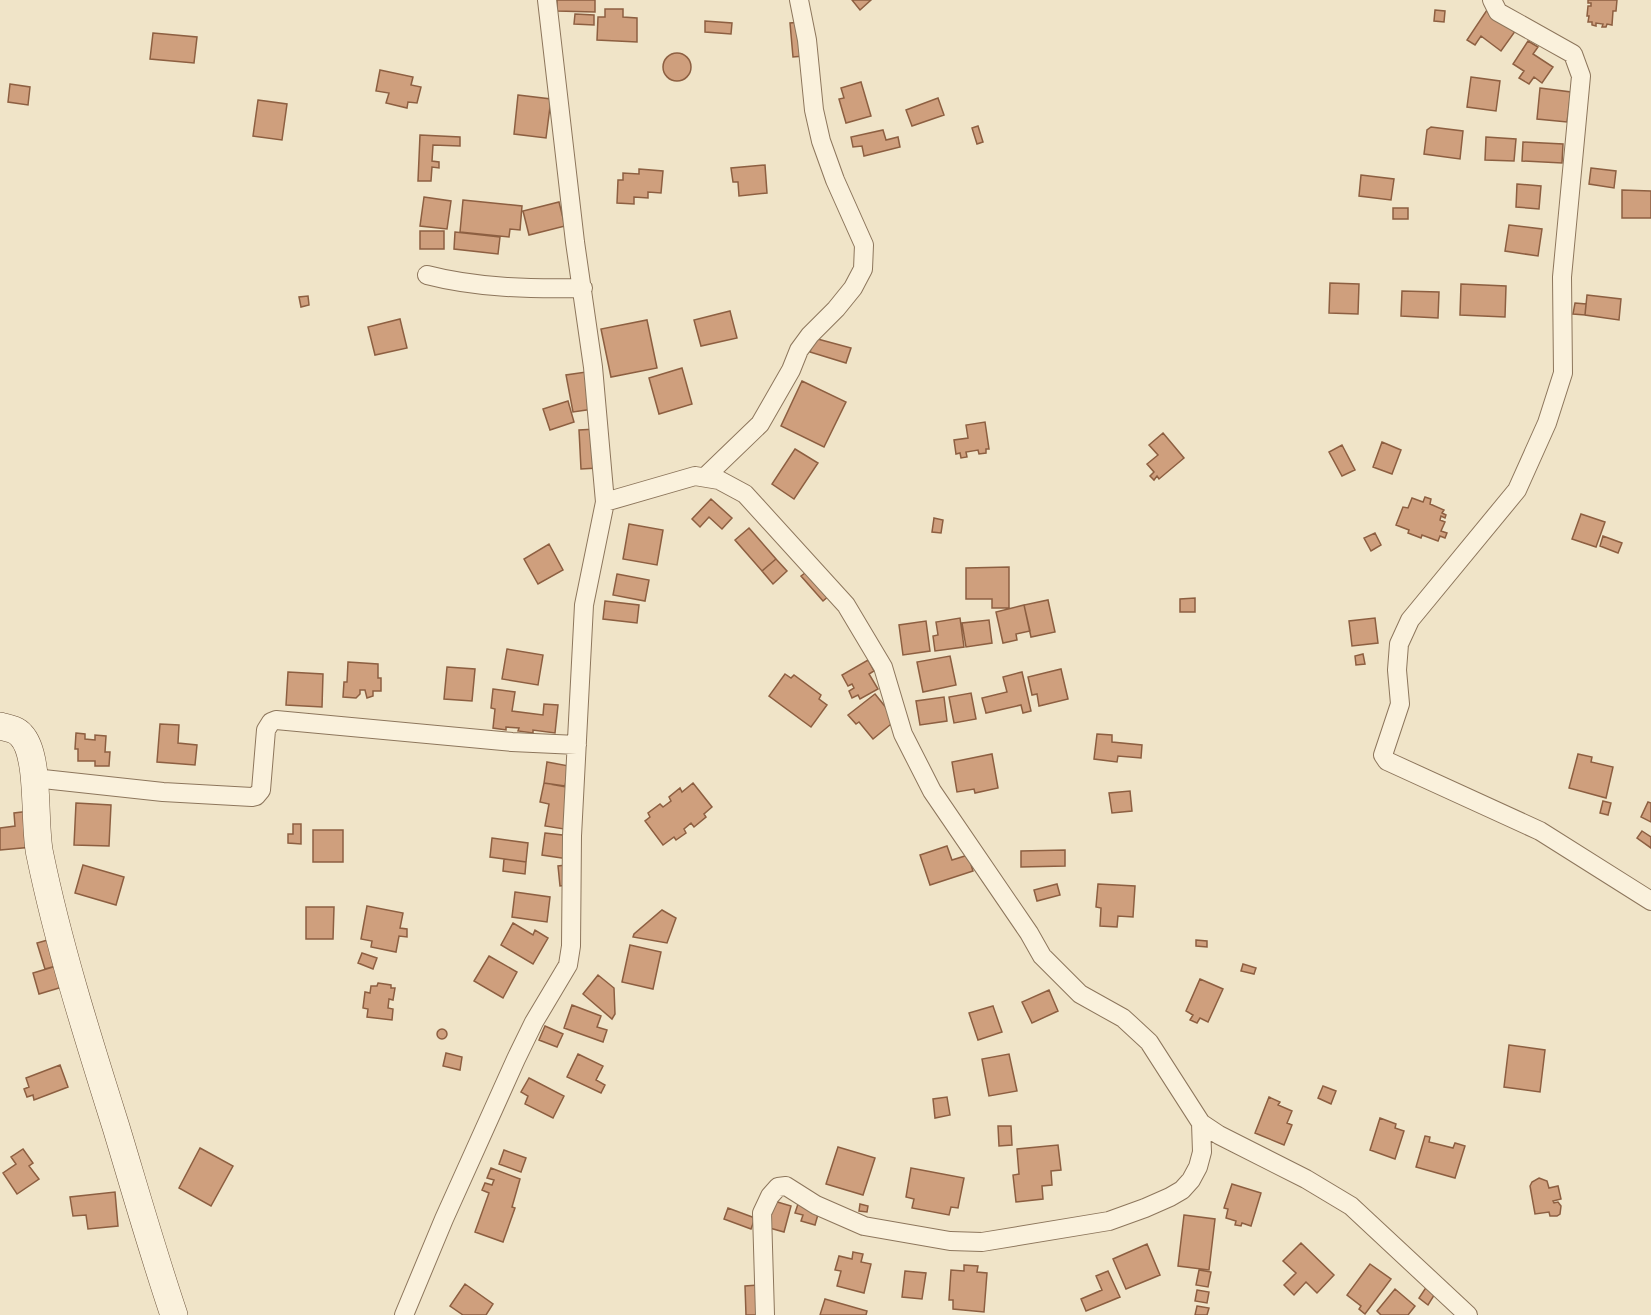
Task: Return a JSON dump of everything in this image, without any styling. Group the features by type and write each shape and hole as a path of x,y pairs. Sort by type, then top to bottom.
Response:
{"street":[{"path":"405,1315 444,1219 516,1059 534,1022 568,965 584,605 605,502 583,288 575,242 547,0"},
{"path":"705,477 760,424 791,370 799,350 854,288 863,269 864,245 835,180 813,110 807,40 800,0"},
{"path":"1492,0 1498,12 1573,54 1581,76 1562,277 1563,374 1547,423 1516,490 1410,620 1399,644 1397,670 1400,704 1383,755 1387,761 1540,831 1651,901"},
{"path":"427,275 449,281 496,286 534,289 583,288"},
{"path":"605,502 695,476 719,480 745,494 846,605 883,667 903,735 932,791 1029,933 1042,956 1080,994 1123,1018 1149,1042 1201,1124 1306,1179 1351,1206 1468,1315"},
{"path":"34,778 163,792 252,797 261,790 266,730 268,725 276,720 512,742 576,745"},
{"path":"0,726 16,731 26,741 33,766 39,852 62,945 174,1315"},
{"path":"765,1315 762,1213 770,1196 778,1187 786,1186 816,1205 864,1226 950,1241 982,1242 1109,1221 1170,1197 1182,1190 1198,1167 1202,1152 1201,1124"}],"building":[{"path":"557,0 595,0 595,12 557,11"},
{"path":"852,0 871,0 860,10"},
{"path":"1588,0 1617,0 1612,25 1607,24 1606,27 1602,27 1603,24 1596,23 1596,26 1588,22 1588,6 1591,6 1591,3 1588,3"},
{"path":"605,9 623,9 623,17 637,18 637,42 597,40 598,17 605,17"},
{"path":"1435,10 1445,11 1444,22 1434,21"},
{"path":"1487,10 1516,30 1501,51 1481,36 1475,45 1467,40"},
{"path":"575,14 594,15 594,25 574,24"},
{"path":"705,21 732,23 731,34 705,32"},
{"path":"801,22 804,56 793,57 790,23"},
{"path":"153,33 197,37 194,63 150,59"},
{"path":"1528,41 1538,47 1533,54 1553,67 1542,83 1534,77 1529,84 1519,78 1524,71 1513,64"},
{"path":"677,53 687,57 691,67 687,77 677,81 667,77 663,67 667,57"},
{"path":"380,70 413,77 411,85 421,87 417,103 408,102 407,108 386,103 389,93 376,91"},
{"path":"1471,77 1500,81 1496,111 1467,107"},
{"path":"861,82 871,116 846,123 839,99 844,98 841,88"},
{"path":"10,84 30,87 28,105 8,102"},
{"path":"1540,88 1571,92 1567,122 1537,119"},
{"path":"518,95 551,99 546,138 514,134"},
{"path":"938,98 944,115 912,126 906,110"},
{"path":"258,100 287,104 282,140 253,136"},
{"path":"978,126 983,142 977,144 972,128"},
{"path":"1431,127 1463,131 1460,159 1424,154 1427,130"},
{"path":"883,130 886,140 898,137 900,147 864,156 862,146 853,147 851,137"},
{"path":"420,135 460,137 460,146 433,145 432,161 439,162 439,168 432,167 431,181 418,181"},
{"path":"1486,137 1516,139 1514,161 1485,160"},
{"path":"1523,142 1563,144 1562,163 1522,161"},
{"path":"765,165 767,193 739,196 738,182 733,182 731,168"},
{"path":"1591,168 1616,171 1614,188 1589,184"},
{"path":"639,169 663,171 661,193 648,192 648,198 634,197 634,204 617,203 618,180 623,180 623,173 639,174"},
{"path":"1361,175 1394,179 1391,200 1359,196"},
{"path":"1517,184 1541,186 1539,209 1516,207"},
{"path":"1622,190 1651,191 1651,218 1622,218"},
{"path":"424,197 451,201 447,229 420,226"},
{"path":"463,200 522,206 520,230 510,229 509,237 460,232"},
{"path":"559,202 565,226 529,235 523,211"},
{"path":"1393,208 1408,208 1408,219 1393,219"},
{"path":"1509,225 1542,229 1538,256 1505,251"},
{"path":"420,231 444,231 444,249 420,249"},
{"path":"455,232 500,237 498,254 454,249"},
{"path":"1330,283 1359,284 1358,314 1329,313"},
{"path":"1461,284 1506,286 1505,317 1460,315"},
{"path":"1402,291 1439,292 1438,318 1401,316"},
{"path":"1587,295 1621,299 1619,320 1585,315"},
{"path":"308,296 309,305 301,307 299,297"},
{"path":"1575,303 1586,304 1585,315 1573,314"},
{"path":"730,311 737,338 701,346 694,320"},
{"path":"400,319 407,348 375,355 368,327"},
{"path":"647,320 657,368 611,377 601,329"},
{"path":"814,338 851,348 846,363 810,352"},
{"path":"682,368 692,404 659,414 649,378"},
{"path":"586,372 593,409 573,412 566,375"},
{"path":"802,381 846,402 824,447 781,426"},
{"path":"568,401 574,422 550,430 543,409"},
{"path":"985,422 989,449 986,449 986,453 979,454 978,450 966,452 967,457 961,458 960,453 956,454 954,440 968,438 966,425"},
{"path":"596,429 598,468 581,469 579,430"},
{"path":"1163,433 1184,458 1159,479 1157,476 1154,480 1150,476 1154,472 1147,464 1158,455 1149,445"},
{"path":"1382,442 1401,450 1392,474 1373,467"},
{"path":"1342,445 1355,470 1342,476 1329,452"},
{"path":"795,449 818,463 794,499 772,484"},
{"path":"1425,497 1431,499 1430,504 1444,510 1442,513 1446,515 1445,518 1441,516 1440,520 1445,522 1441,531 1447,533 1445,538 1440,536 1438,541 1422,535 1421,538 1396,525 1403,507 1408,508 1412,498 1423,502"},
{"path":"711,499 732,518 722,529 709,517 700,527 692,519"},
{"path":"1581,514 1605,522 1596,547 1572,539"},
{"path":"934,518 943,520 941,533 932,532"},
{"path":"629,524 663,530 657,565 623,559"},
{"path":"749,528 776,559 762,571 735,540"},
{"path":"1375,533 1381,545 1371,551 1364,538"},
{"path":"1603,536 1622,543 1618,553 1600,546"},
{"path":"549,544 563,570 538,584 524,559"},
{"path":"776,559 787,571 773,584 762,571"},
{"path":"1009,567 1009,608 992,608 992,599 966,599 966,568"},
{"path":"809,570 830,595 823,601 801,576"},
{"path":"617,574 649,580 645,601 613,595"},
{"path":"1195,598 1195,612 1180,612 1180,599"},
{"path":"1048,600 1055,632 1031,637 1024,605"},
{"path":"605,601 639,605 637,623 603,619"},
{"path":"1024,605 1030,631 1016,634 1017,640 1003,643 996,612"},
{"path":"960,618 964,647 935,651 933,636 938,635 936,622"},
{"path":"1375,618 1378,643 1352,646 1349,621"},
{"path":"989,620 992,643 966,647 962,623"},
{"path":"926,621 930,651 903,655 899,625"},
{"path":"507,649 543,655 538,685 502,679"},
{"path":"1363,654 1365,664 1356,665 1355,656"},
{"path":"950,656 956,685 923,692 917,662"},
{"path":"868,660 874,671 869,674 878,689 860,699 858,695 852,698 849,691 854,688 852,684 848,686 842,675"},
{"path":"348,662 378,664 381,691 373,691 373,696 367,698 365,690 360,690 356,698 343,697 344,682 347,682"},
{"path":"447,667 475,669 472,701 444,699"},
{"path":"1061,669 1068,699 1039,706 1037,694 1032,695 1028,677"},
{"path":"288,672 323,674 322,707 286,705"},
{"path":"1022,672 1031,711 1023,713 1021,705 986,713 982,698 1007,692 1003,677"},
{"path":"785,674 791,678 794,675 821,695 819,699 827,705 811,727 769,696"},
{"path":"493,689 515,692 512,711 543,715 544,704 558,705 555,733 533,730 533,733 518,731 519,728 506,727 506,730 493,728 495,709 491,708"},
{"path":"971,693 976,719 954,723 949,697"},
{"path":"875,694 896,720 873,739 859,722 856,724 848,715"},
{"path":"944,697 947,721 920,725 916,701"},
{"path":"160,724 179,725 178,743 197,745 195,765 157,762"},
{"path":"76,733 85,734 85,739 95,740 95,735 106,736 105,752 110,752 109,766 95,766 95,761 78,761 78,749 75,749"},
{"path":"1097,734 1112,735 1112,742 1142,745 1141,758 1118,756 1117,762 1094,759"},
{"path":"992,754 998,788 975,793 974,789 957,792 952,762"},
{"path":"1578,754 1592,757 1591,762 1613,767 1606,798 1569,788"},
{"path":"547,762 569,766 565,786 544,783"},
{"path":"544,783 572,788 564,829 545,826 549,804 540,802"},
{"path":"693,783 712,807 704,814 706,817 694,827 691,823 684,829 686,833 676,840 674,837 663,845 645,821 650,817 648,813 660,804 663,807 671,801 669,797 680,788 682,792"},
{"path":"1130,791 1132,811 1112,813 1109,793"},
{"path":"1603,801 1611,803 1608,815 1600,813"},
{"path":"1648,802 1651,803 1651,822 1641,817"},
{"path":"76,803 111,805 109,846 74,845"},
{"path":"30,811 33,847 0,850 0,828 15,826 14,813"},
{"path":"293,824 301,824 301,844 288,843 288,834 293,834"},
{"path":"313,830 343,830 343,862 313,862"},
{"path":"1642,831 1651,837 1651,848 1637,838"},
{"path":"545,833 571,836 568,859 542,855"},
{"path":"492,838 528,843 526,862 490,857"},
{"path":"947,846 952,860 968,855 973,871 930,885 920,855"},
{"path":"1065,850 1065,866 1021,867 1021,851"},
{"path":"504,859 526,862 525,874 503,871"},
{"path":"83,865 124,877 116,905 75,893"},
{"path":"566,865 568,885 560,886 558,866"},
{"path":"1057,884 1060,895 1037,901 1034,890"},
{"path":"1098,884 1135,886 1133,917 1118,916 1117,927 1100,926 1101,908 1096,907"},
{"path":"515,892 550,897 547,922 512,917"},
{"path":"367,906 403,913 400,928 407,929 407,937 399,936 396,952 371,947 372,941 361,939"},
{"path":"306,907 334,907 333,939 306,939"},
{"path":"662,910 676,918 667,943 633,937 634,934"},
{"path":"513,923 533,935 535,930 548,938 533,964 501,945"},
{"path":"55,938 63,964 45,969 37,943"},
{"path":"1196,940 1207,941 1207,947 1196,946"},
{"path":"630,945 661,952 653,989 622,982"},
{"path":"362,953 377,958 373,969 358,963"},
{"path":"489,956 517,972 503,998 474,981"},
{"path":"63,964 69,985 39,994 33,973"},
{"path":"1243,964 1256,968 1254,974 1241,971"},
{"path":"598,975 614,988 615,1014 612,1019 583,994"},
{"path":"1200,979 1223,989 1208,1022 1200,1018 1197,1023 1190,1020 1193,1015 1186,1011"},
{"path":"378,983 395,988 393,1000 389,999 388,1008 393,1009 392,1020 367,1017 368,1009 363,1008 365,992 370,993 371,986 377,986"},
{"path":"1049,990 1058,1011 1032,1023 1022,1002"},
{"path":"572,1005 601,1016 597,1027 607,1030 603,1042 564,1028"},
{"path":"993,1006 1002,1032 978,1040 969,1013"},
{"path":"545,1026 563,1034 557,1047 539,1040"},
{"path":"442,1029 446,1030 446,1038 442,1039 438,1038 437,1034 438,1030"},
{"path":"1509,1045 1545,1050 1540,1092 1504,1087"},
{"path":"446,1053 462,1057 460,1070 443,1066"},
{"path":"578,1054 603,1066 596,1080 605,1085 601,1093 567,1077"},
{"path":"1009,1054 1017,1091 989,1096 982,1059"},
{"path":"60,1065 68,1087 34,1100 33,1095 27,1097 24,1089 29,1087 26,1078"},
{"path":"529,1078 564,1096 553,1118 525,1104 528,1096 521,1092"},
{"path":"1323,1086 1336,1091 1331,1104 1318,1098"},
{"path":"947,1097 950,1115 935,1118 933,1099"},
{"path":"1269,1097 1280,1102 1278,1105 1292,1111 1287,1123 1292,1125 1284,1145 1255,1133"},
{"path":"1380,1118 1396,1124 1395,1128 1404,1131 1395,1159 1370,1150"},
{"path":"998,1126 1011,1126 1012,1145 999,1146"},
{"path":"1425,1136 1430,1137 1429,1142 1453,1148 1455,1143 1465,1146 1455,1178 1416,1167"},
{"path":"1058,1145 1061,1170 1051,1171 1052,1185 1042,1186 1043,1199 1016,1202 1013,1175 1019,1174 1017,1149"},
{"path":"838,1147 875,1158 863,1195 826,1184"},
{"path":"200,1148 233,1166 211,1206 179,1188"},
{"path":"23,1149 33,1163 29,1166 39,1179 17,1194 3,1173 16,1164 11,1157"},
{"path":"504,1150 526,1158 521,1172 499,1164"},
{"path":"491,1168 520,1179 512,1207 515,1208 503,1242 475,1232 489,1193 482,1190 485,1183 492,1185 494,1180 487,1178"},
{"path":"911,1168 964,1178 958,1208 951,1207 949,1215 912,1208 914,1199 906,1197"},
{"path":"1539,1178 1547,1181 1549,1188 1558,1186 1561,1199 1553,1201 1558,1202 1561,1206 1560,1214 1557,1216 1550,1216 1549,1212 1535,1214 1530,1186"},
{"path":"1232,1184 1261,1193 1251,1226 1242,1223 1241,1226 1235,1225 1236,1221 1226,1218 1228,1209 1224,1208"},
{"path":"115,1192 118,1226 88,1229 86,1215 73,1216 70,1197"},
{"path":"774,1201 791,1206 784,1232 766,1227"},
{"path":"798,1204 819,1211 815,1225 801,1221 803,1215 795,1213"},
{"path":"860,1204 868,1206 867,1212 859,1211"},
{"path":"728,1208 755,1218 751,1229 724,1219"},
{"path":"1184,1215 1215,1219 1209,1270 1178,1266"},
{"path":"1301,1243 1334,1275 1317,1293 1306,1282 1294,1295 1284,1285 1296,1273 1283,1261"},
{"path":"1147,1244 1160,1275 1126,1289 1113,1259"},
{"path":"853,1252 863,1254 861,1262 871,1264 864,1293 837,1286 841,1271 835,1270 839,1256 852,1259"},
{"path":"1370,1264 1391,1279 1365,1314 1359,1309 1361,1306 1347,1295"},
{"path":"964,1265 978,1266 977,1272 987,1273 984,1312 953,1309 953,1300 949,1300 951,1270 964,1271"},
{"path":"1199,1270 1211,1272 1208,1287 1196,1285"},
{"path":"905,1271 926,1273 922,1299 902,1297"},
{"path":"1108,1271 1120,1297 1086,1311 1081,1299 1102,1290 1096,1276"},
{"path":"1429,1283 1438,1289 1428,1305 1419,1298"},
{"path":"465,1284 493,1304 486,1315 463,1315 450,1306"},
{"path":"758,1285 759,1315 746,1315 745,1286"},
{"path":"1395,1289 1415,1306 1408,1315 1381,1315 1377,1311"},
{"path":"1197,1290 1209,1292 1207,1303 1195,1301"},
{"path":"825,1299 867,1311 866,1315 820,1315"},
{"path":"1197,1306 1209,1308 1207,1315 1195,1315"}]}
